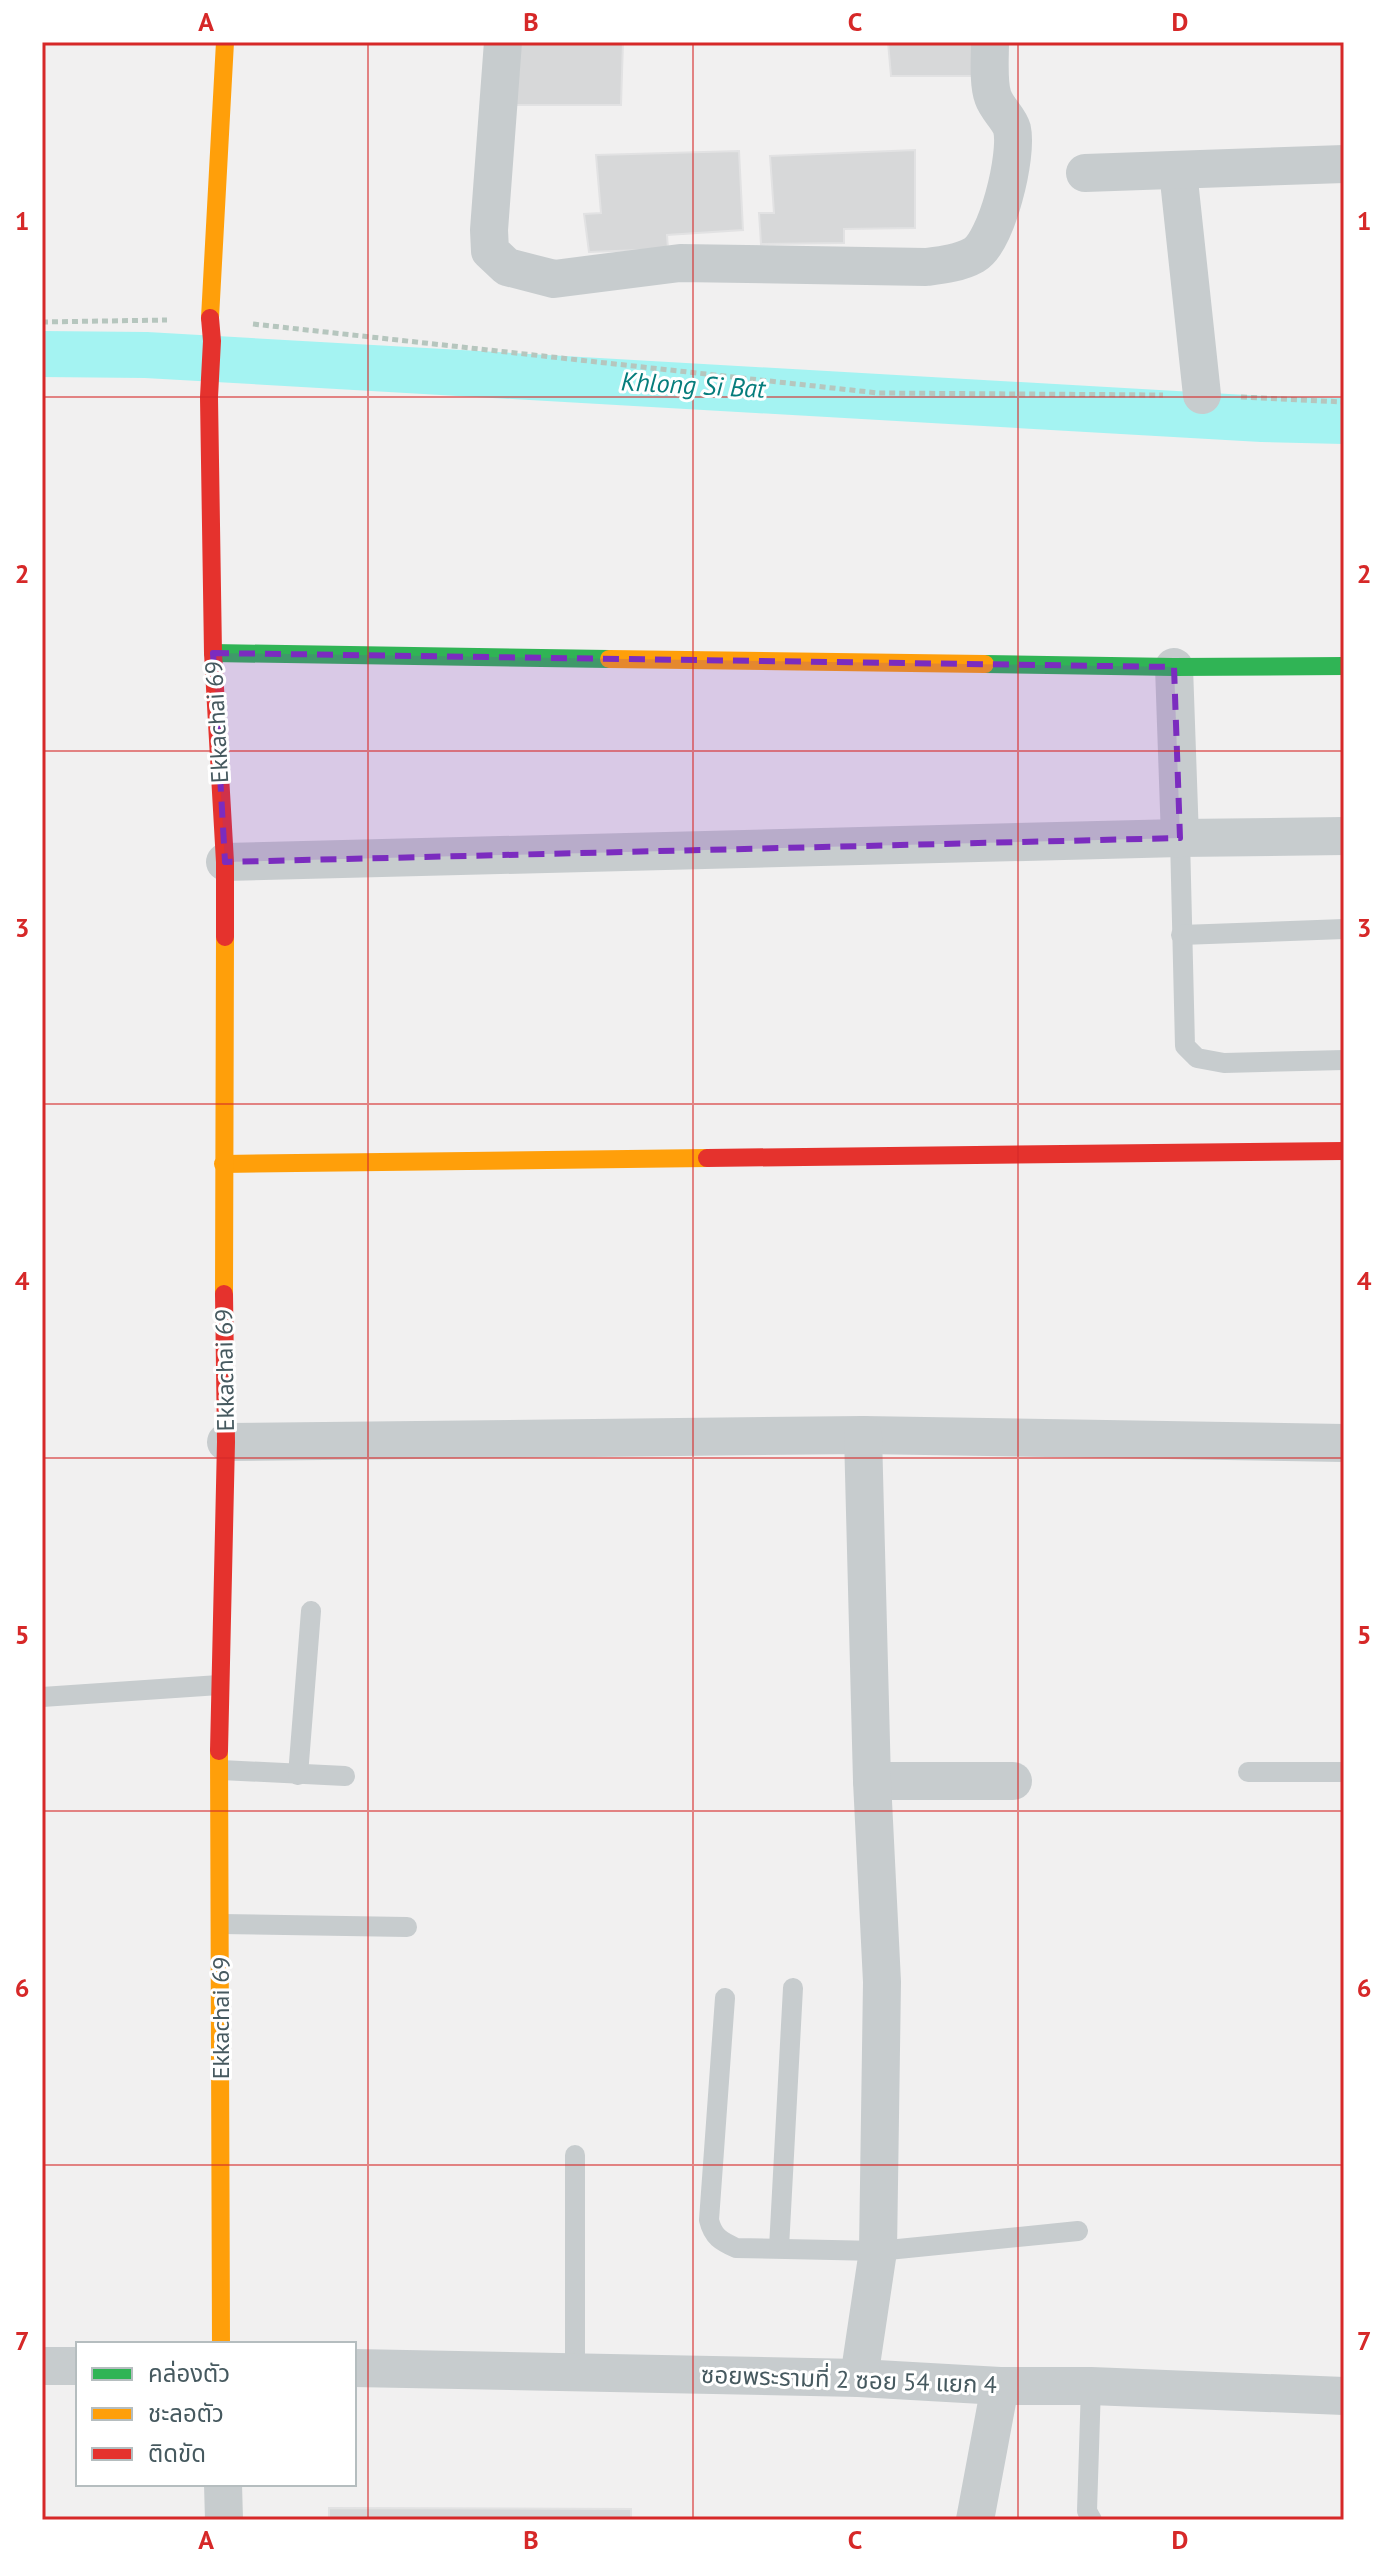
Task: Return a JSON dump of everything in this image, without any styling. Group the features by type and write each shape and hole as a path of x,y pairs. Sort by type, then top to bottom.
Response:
{"street":[{"name":"Ekkachai 69","path":"221,2342 219,1685 226,1442 223,1164 225,862 213,653 209,397 210,320 225,42"},
{"path":"503,42 490,251 507,267 554,279 680,263 926,267 975,255 988,242 1011,166 1012,129 992,97 990,42"},
{"path":"1085,173 1344,164"},
{"path":"1178,171 1202,395"},
{"path":"213,653 1174,667 1344,666"},
{"path":"1174,667 1180,838"},
{"path":"225,862 1344,836"},
{"path":"223,1164 1344,1151"},
{"path":"226,1442 863,1435 1344,1443"},
{"path":"859,2378 878,2251 882,1982 872,1781 863,1435"},
{"path":"872,1781 1013,1781"},
{"path":"42,2366 76,2366"},
{"name":"ซอยพระรามที่ 2 ซอย 54 แยก 4","path":"356,2368 859,2378 1000,2386 1091,2386 1344,2396"},
{"path":"975,2520 1000,2386"},
{"path":"223,2486 224,2520"}],"lane":[{"path":"1180,838 1185,1046 1197,1058 1224,1063 1344,1060"},
{"path":"1181,935 1344,929"},
{"path":"298,1775 311,1611"},
{"path":"42,1697 219,1685"},
{"path":"221,1770 345,1776"},
{"path":"1248,1772 1344,1772"},
{"path":"221,1924 407,1927"},
{"path":"779,2248 793,1988"},
{"path":"725,1998 709,2220 712,2233 720,2241 736,2248 878,2251 1078,2231"},
{"path":"575,2155 575,2371"},
{"path":"1091,2386 1087,2511 1092,2520"}],"path":[{"path":"42,322 210,320 878,393 1202,395 1344,402"}],"highlighted area":[{"path":"213,653 1174,667 1180,838 225,862"}],"building":[{"path":"518,42 623,42 621,105 514,105"},
{"path":"888,42 975,42 977,76 891,76"},
{"path":"915,150 915,228 844,229 844,243 761,244 759,213 774,213 770,156"},
{"path":"739,151 743,230 667,235 668,249 589,252 584,214 601,213 596,155"},
{"path":"329,2508 631,2509 631,2520 329,2520"}],"waterway":[{"name":"Khlong Si Bat","path":"42,354 146,355 1262,419 1344,421"}],"traffic: fast":[{"path":"213,653 609,659"},
{"path":"985,664 1344,666"}],"traffic: slow":[{"path":"210,318 225,42"},
{"path":"609,659 985,664"},
{"path":"224,1294 225,937"},
{"path":"223,1164 707,1158"},
{"path":"219,1751 221,2342"}],"traffic: jam":[{"path":"210,318 213,653 225,862 225,937"},
{"path":"707,1158 1344,1151"},
{"path":"219,1751 226,1442 224,1294"}]}
